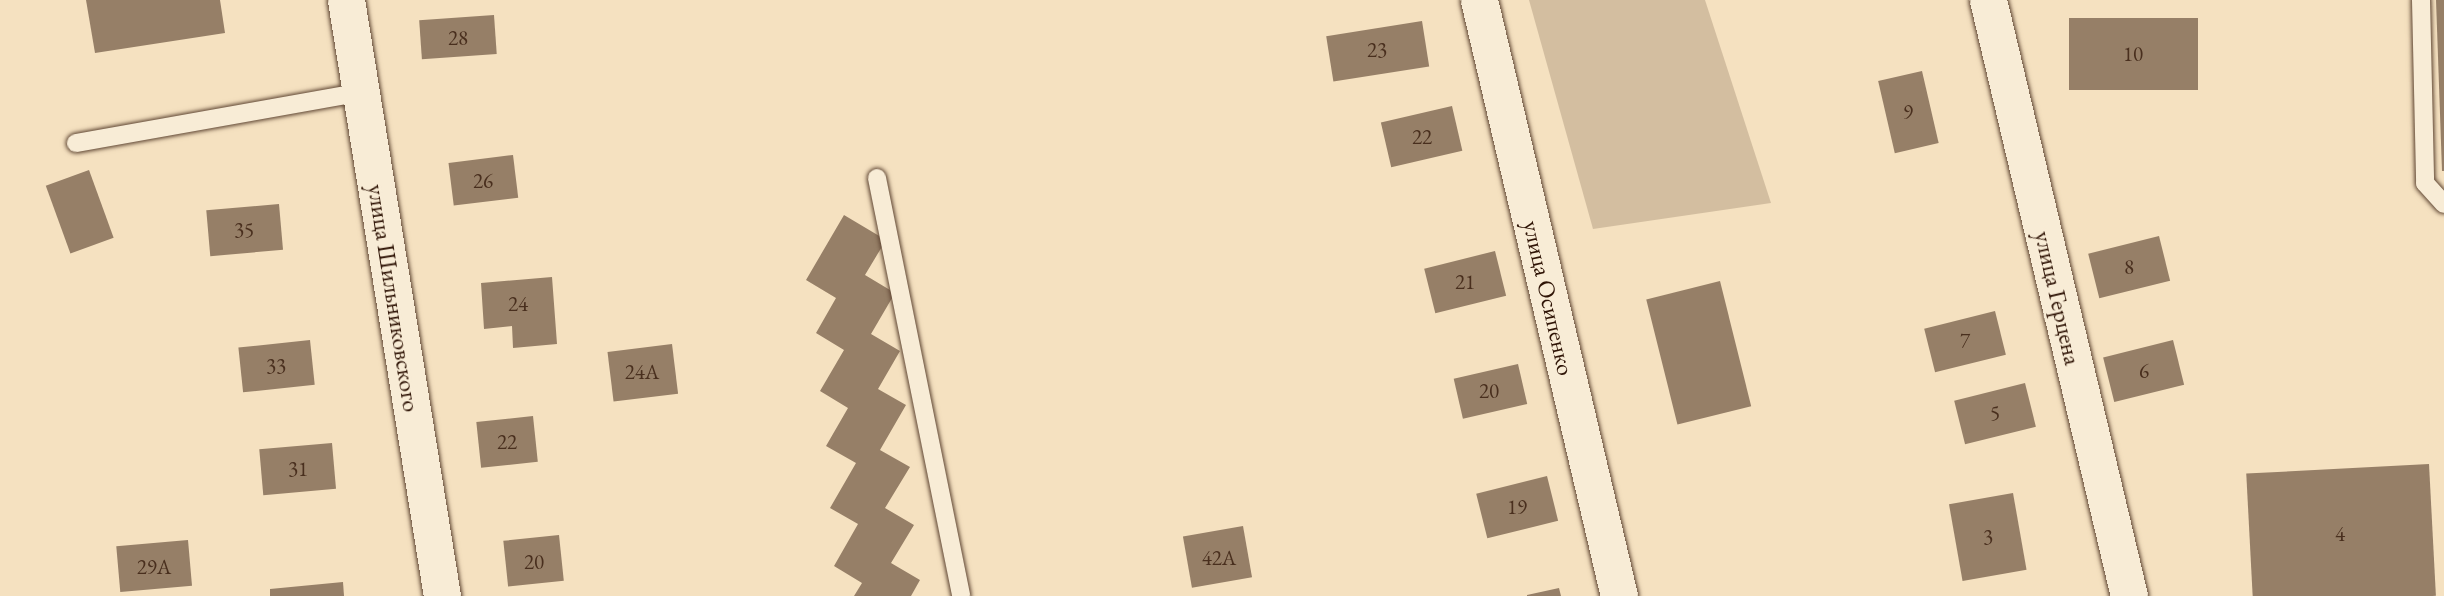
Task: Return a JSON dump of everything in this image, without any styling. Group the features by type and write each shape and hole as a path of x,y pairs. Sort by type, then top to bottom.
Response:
{"street":[{"name":"улица Шильниковского","path":"346,0 442,596"},
{"name":"улица Осипенко","path":"1479,0 1619,596"},
{"name":"улица Герцена","path":"1988,0 2129,596"}],"lane":[{"path":"2421,0 2425,183 2444,204"},
{"path":"76,143 361,92"},
{"path":"877,178 961,596"}],"shaded area":[{"path":"1529,0 1705,0 1771,203 1593,229"}],"building":[{"path":"86,0 220,0 225,33 95,53"},
{"path":"2436,0 2444,0 2444,171 2442,171"},
{"path":"494,15 497,54 422,59 419,20"},
{"path":"2069,18 2198,18 2198,90 2069,90"},
{"path":"1422,21 1429,66 1333,82 1326,36"},
{"path":"1922,71 1939,143 1895,153 1878,81"},
{"path":"1452,106 1462,151 1391,167 1381,122"},
{"path":"513,155 518,198 454,206 448,163"},
{"path":"89,170 114,238 70,253 46,186"},
{"path":"279,204 283,250 210,256 206,210"},
{"path":"844,215 886,240 865,275 895,293 871,334 900,351 878,389 906,405 880,450 910,467 885,508 914,525 891,563 920,580 911,596 854,596 862,583 834,566 858,524 830,508 856,463 826,446 848,408 820,391 844,350 816,333 836,298 806,280"},
{"path":"2159,236 2170,281 2099,298 2088,254"},
{"path":"1495,251 1506,296 1435,313 1424,269"},
{"path":"552,277 557,344 513,348 512,326 484,329 481,283"},
{"path":"1720,281 1751,406 1677,425 1646,299"},
{"path":"1995,311 2006,355 1935,372 1924,329"},
{"path":"310,340 315,385 243,392 238,348"},
{"path":"2173,340 2184,385 2114,402 2103,357"},
{"path":"672,344 678,394 614,402 607,352"},
{"path":"1518,364 1527,404 1463,419 1454,379"},
{"path":"2025,383 2036,427 1965,444 1954,401"},
{"path":"533,416 538,462 481,468 476,422"},
{"path":"332,443 336,489 263,495 259,449"},
{"path":"2429,464 2436,596 2253,596 2246,474"},
{"path":"1547,476 1558,521 1487,538 1476,494"},
{"path":"2013,493 2027,570 1963,581 1949,504"},
{"path":"1243,526 1252,577 1192,588 1183,537"},
{"path":"559,535 564,581 508,587 503,541"},
{"path":"188,540 192,586 120,592 116,546"},
{"path":"343,582 344,596 270,596 270,589"},
{"path":"1559,588 1561,596 1527,596 1527,595"}]}
